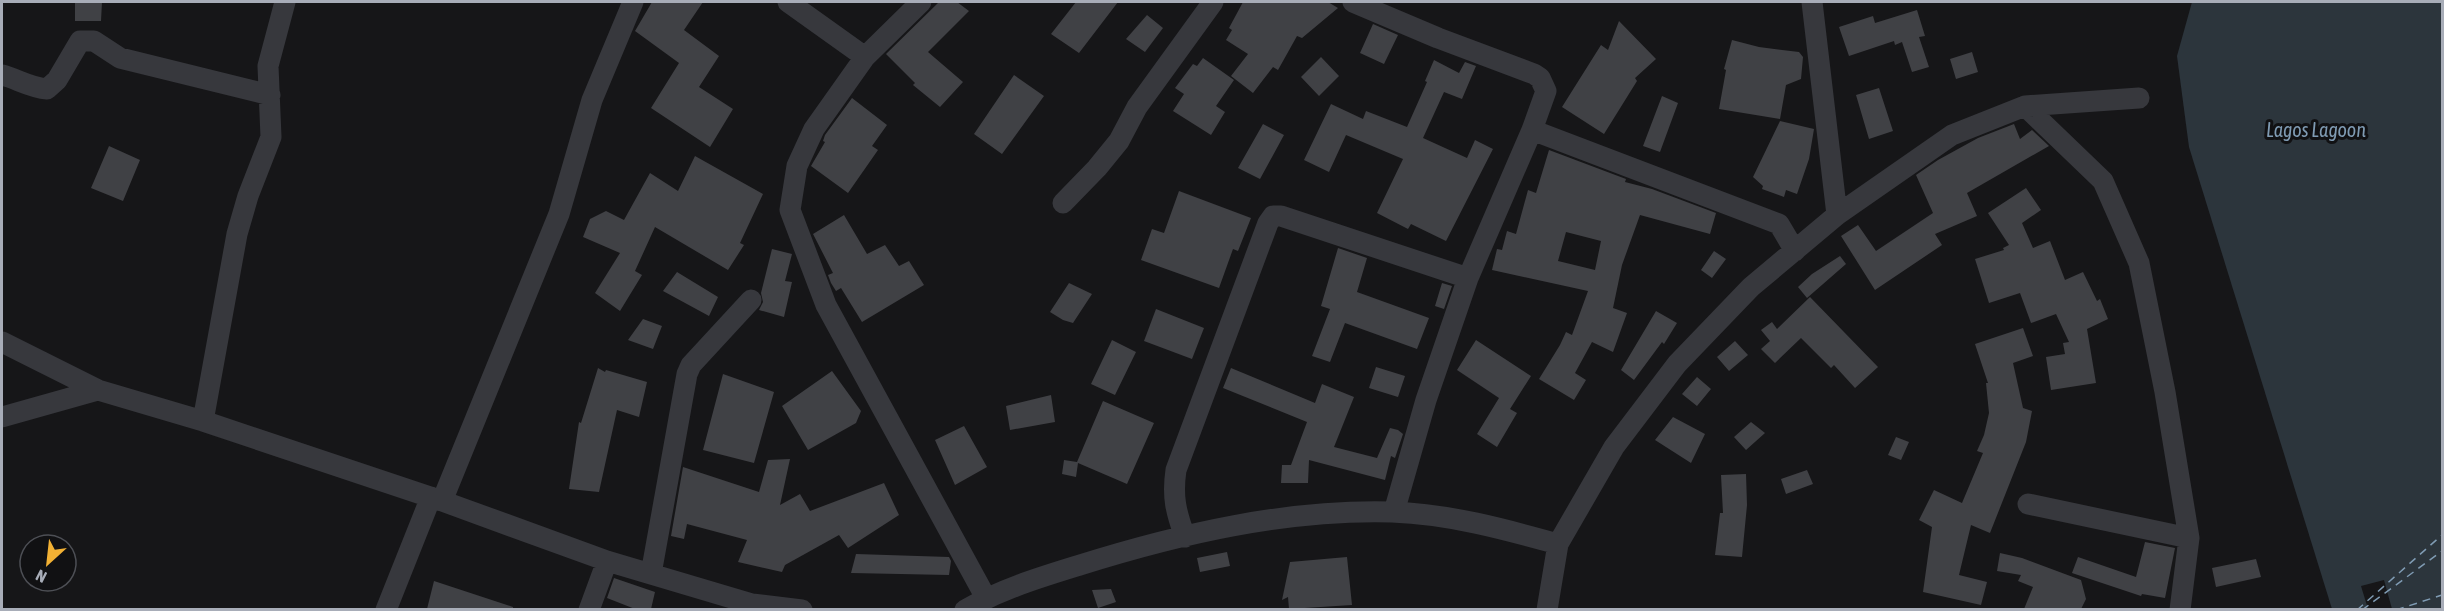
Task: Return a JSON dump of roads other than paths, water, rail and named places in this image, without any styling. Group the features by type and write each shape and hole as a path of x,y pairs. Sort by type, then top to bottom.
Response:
{"street":[{"path":"203,421 237,234 248,196 271,137 268,66 285,2"},
{"path":"386,609 559,214 592,100 633,2"},
{"path":"788,2 865,57"},
{"path":"921,2 865,57 814,129 797,166 790,210 826,305 986,598"},
{"path":"1063,203 1119,141 1137,107 1213,2"},
{"path":"1353,2 1438,38 1534,74 1540,78 1546,91 1532,130 1468,278 1426,400 1394,512"},
{"path":"1812,2 1837,215"},
{"path":"2,75 18,79 36,88 47,89 57,80 80,41 94,41 120,58 270,95"},
{"path":"1547,609 1557,544 1614,447 1677,364 1751,287 1837,215 1952,135 2025,106 2139,98"},
{"path":"2025,106 2103,181 2139,263 2165,392 2188,538 2180,609"},
{"path":"1532,130 1779,224 1795,251"},
{"path":"1185,537 1176,510 1173,490 1176,470 1268,223 1273,216 1281,216 1468,278"},
{"path":"651,574 687,374 691,365 751,300"},
{"path":"2,342 98,390 203,421 436,499 607,561 752,604 802,609"},
{"path":"2,417 98,390"},
{"path":"2028,504 2188,538"},
{"path":"965,609 986,598 1038,578 1124,551 1239,525 1318,515 1394,512 1483,524 1557,544"},
{"path":"589,609 607,561"}],"water":[{"name":"Lagos Lagoon","path":"2192,2 2442,2 2442,609 2332,609 2189,147 2177,56"}]}
